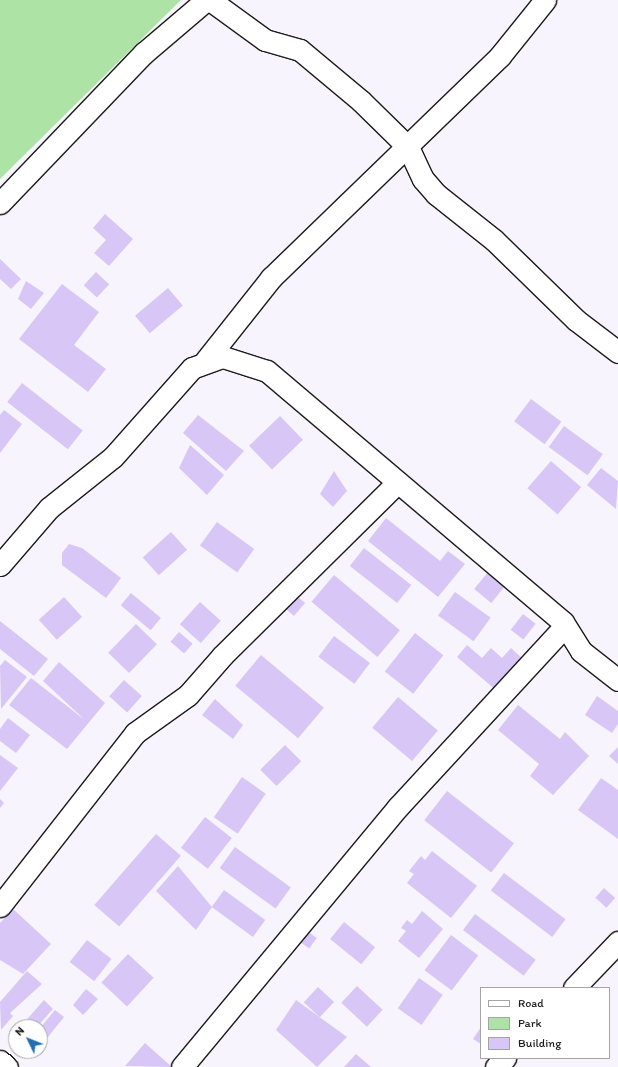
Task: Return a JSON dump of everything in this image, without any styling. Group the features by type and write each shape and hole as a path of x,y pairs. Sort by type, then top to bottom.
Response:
{"street":[{"path":"0,203 144,52 206,0"},
{"path":"210,0 265,40 300,50 408,147 424,179 436,194 494,240 576,320 618,352"},
{"path":"206,360 271,278 408,147 500,56 545,0"},
{"path":"0,565 49,508 113,457 192,368 206,360 223,357 267,371 396,484 564,627 581,651 618,680"},
{"path":"0,906 136,734 188,695 223,655 396,484"},
{"path":"182,1067 398,807 564,627"},
{"path":"575,987 618,942"},
{"path":"496,1067 504,1059"},
{"path":"0,1061 7,1067"}],"green space":[{"path":"0,0 181,0 0,179"}],"building":[{"path":"105,214 133,239 109,266 94,253 106,240 93,228"},
{"path":"0,259 21,279 11,289 0,279"},
{"path":"96,272 109,284 97,297 84,285"},
{"path":"26,281 44,293 31,309 18,299"},
{"path":"62,284 99,312 74,345 106,369 88,392 19,339"},
{"path":"168,288 183,306 150,333 135,316"},
{"path":"22,383 83,430 68,449 7,402"},
{"path":"531,399 561,422 544,444 514,421"},
{"path":"4,410 22,424 0,453 0,415"},
{"path":"198,415 244,451 226,471 183,433"},
{"path":"280,416 303,440 272,470 249,446"},
{"path":"564,426 603,454 588,475 549,447"},
{"path":"190,445 224,475 207,495 179,468"},
{"path":"551,461 581,487 558,514 527,488"},
{"path":"601,468 618,481 616,509 587,485"},
{"path":"334,471 347,491 333,507 320,494"},
{"path":"386,518 440,561 448,551 465,564 438,597 368,541"},
{"path":"217,522 254,549 237,572 200,545"},
{"path":"171,532 187,550 159,575 143,557"},
{"path":"69,544 82,548 121,578 106,598 62,565 62,553"},
{"path":"364,548 411,585 397,603 350,566"},
{"path":"488,572 505,586 491,603 474,589"},
{"path":"334,575 400,630 377,657 312,602"},
{"path":"290,590 305,603 294,616 279,603"},
{"path":"455,592 491,618 474,641 438,615"},
{"path":"131,593 161,618 151,630 121,605"},
{"path":"64,597 82,617 57,640 39,620"},
{"path":"200,602 221,621 201,643 180,624"},
{"path":"523,614 536,624 523,640 511,630"},
{"path":"0,621 48,659 34,676 0,649"},
{"path":"136,624 157,644 129,673 108,653"},
{"path":"179,632 193,644 184,654 170,642"},
{"path":"415,633 443,655 413,694 385,672"},
{"path":"334,636 370,663 354,684 318,657"},
{"path":"467,645 482,658 491,648 502,658 511,648 524,660 497,691 457,657"},
{"path":"261,655 324,708 298,738 235,686"},
{"path":"5,660 27,677 1,709 0,666"},
{"path":"59,662 105,703 67,749 9,705 31,678 85,720 43,681"},
{"path":"124,680 142,696 127,712 109,696"},
{"path":"597,696 618,711 618,724 612,733 585,715"},
{"path":"398,697 438,730 412,761 372,728"},
{"path":"215,699 243,725 233,739 202,715"},
{"path":"518,705 560,739 565,732 589,756 553,795 530,776 539,764 498,730"},
{"path":"8,718 30,735 16,753 0,741 0,729"},
{"path":"285,745 301,761 277,786 260,770"},
{"path":"618,747 618,764 609,756"},
{"path":"0,755 18,768 0,791"},
{"path":"242,777 266,794 238,834 214,817"},
{"path":"601,778 618,790 618,839 578,810"},
{"path":"447,791 514,843 491,872 424,820"},
{"path":"0,799 4,803 0,808"},
{"path":"205,817 232,838 208,869 181,848"},
{"path":"156,834 181,856 119,927 94,905"},
{"path":"235,847 291,888 276,909 220,868"},
{"path":"432,851 477,886 451,918 407,883 414,874 409,871 421,856 425,860"},
{"path":"178,866 212,907 196,930 156,891"},
{"path":"504,873 565,919 552,937 491,891"},
{"path":"604,888 615,898 606,908 595,898"},
{"path":"224,890 265,920 253,937 212,907"},
{"path":"13,909 51,944 23,974 0,960 0,923"},
{"path":"422,911 443,929 419,958 398,941 406,931 401,928 407,920 412,924"},
{"path":"475,914 536,960 524,976 463,930"},
{"path":"344,922 375,947 361,964 330,939"},
{"path":"303,928 317,938 309,949 295,939"},
{"path":"451,935 478,955 452,991 425,970"},
{"path":"87,940 111,959 94,981 70,962"},
{"path":"128,954 154,978 127,1006 101,983"},
{"path":"27,971 42,984 10,1013 13,1016 10,1019 8,1019 8,1022 1,1030 0,1002"},
{"path":"419,978 443,995 422,1025 398,1008"},
{"path":"357,986 383,1010 367,1027 341,1003"},
{"path":"318,987 334,1002 320,1017 304,1002"},
{"path":"86,989 98,999 83,1015 73,1005"},
{"path":"44,1000 53,1009 44,1019 27,1019"},
{"path":"296,1000 347,1037 317,1067 276,1030"},
{"path":"55,1010 64,1017 48,1037 48,1019"},
{"path":"480,1028 480,1043 473,1039"},
{"path":"145,1043 172,1067 125,1066"},
{"path":"356,1054 371,1067 344,1067"}]}
